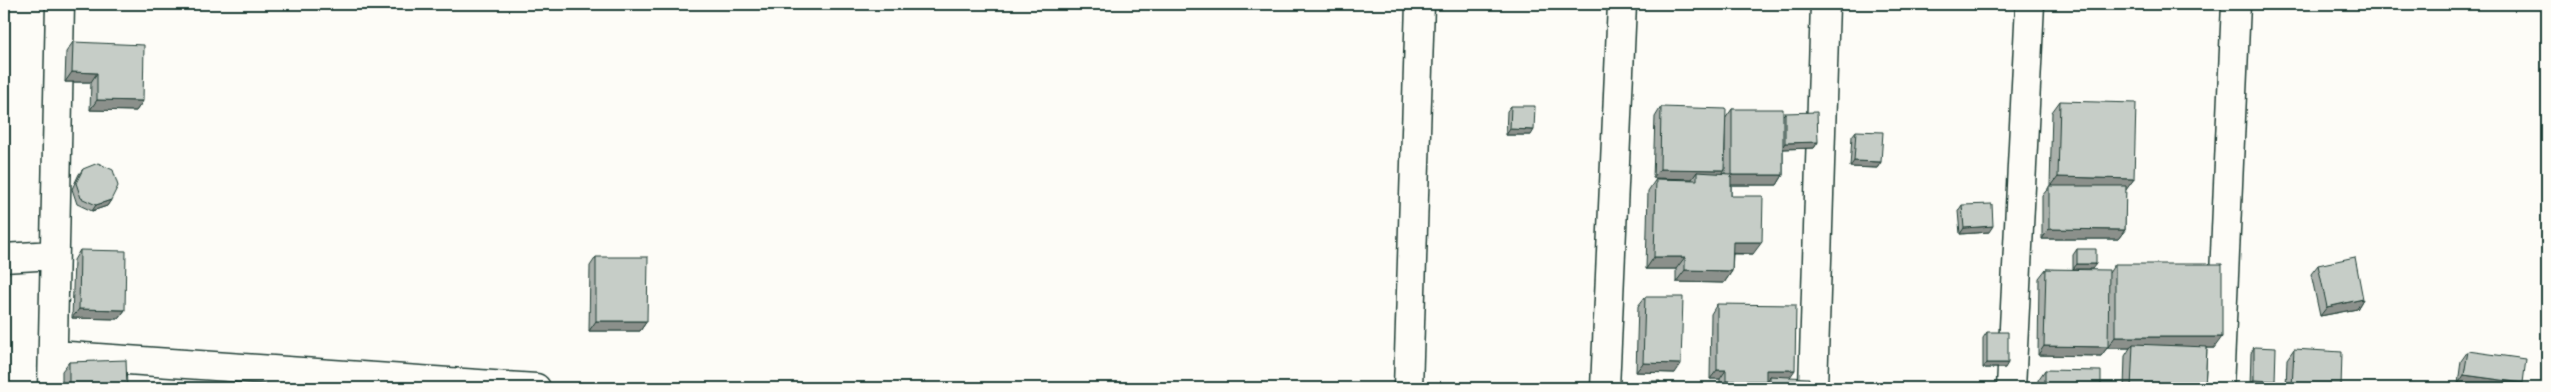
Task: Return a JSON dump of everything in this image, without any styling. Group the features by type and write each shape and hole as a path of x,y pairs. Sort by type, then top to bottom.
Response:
{"street":[{"path":"52,388 54,355 53,255 60,4"},
{"path":"1408,388 1420,4"},
{"path":"1606,388 1622,4"},
{"path":"1813,388 1825,4"},
{"path":"2011,388 2030,4"},
{"path":"2219,388 2236,4"},
{"path":"4,258 53,255"},
{"path":"54,355 536,388"}],"building":[{"path":"73,42 144,45 143,101 97,100 97,73 72,72"},
{"path":"2060,101 2136,103 2134,179 2058,177"},
{"path":"1511,106 1535,106 1534,130 1510,129"},
{"path":"1661,107 1726,109 1724,170 1660,169"},
{"path":"1732,109 1783,109 1783,175 1732,175"},
{"path":"1817,112 1818,142 1785,143 1785,113"},
{"path":"1856,131 1883,132 1881,162 1854,161"},
{"path":"98,163 113,170 118,186 111,200 96,205 81,198 76,183 83,169"},
{"path":"1697,172 1731,174 1731,196 1763,196 1762,242 1733,242 1732,271 1685,270 1685,257 1654,257 1656,179 1697,180"},
{"path":"2049,186 2126,186 2125,230 2049,229"},
{"path":"1992,204 1993,226 1964,228 1962,205"},
{"path":"2077,249 2096,249 2096,264 2077,264"},
{"path":"80,250 126,251 125,310 79,309"},
{"path":"596,257 648,257 647,321 596,321"},
{"path":"2355,257 2363,299 2327,307 2318,265"},
{"path":"2115,264 2222,264 2222,337 2115,337"},
{"path":"2046,269 2109,270 2108,347 2044,346"},
{"path":"1645,297 1683,297 1681,364 1643,363"},
{"path":"1717,304 1796,305 1795,370 1766,370 1766,381 1726,381 1726,370 1717,370"},
{"path":"1987,332 2008,332 2008,363 1987,363"},
{"path":"2133,344 2207,347 2205,388 2131,388"},
{"path":"2254,347 2276,348 2275,381 2254,380"},
{"path":"2294,349 2342,352 2341,388 2292,388"},
{"path":"2468,351 2526,359 2523,383 2464,375"},
{"path":"126,360 127,388 69,388 69,362"},
{"path":"2045,370 2101,371 2101,388 2045,388"},
{"path":"1770,376 1809,378 1808,388 1770,388"},
{"path":"1650,381 1660,381 1660,388 1650,388"}]}
